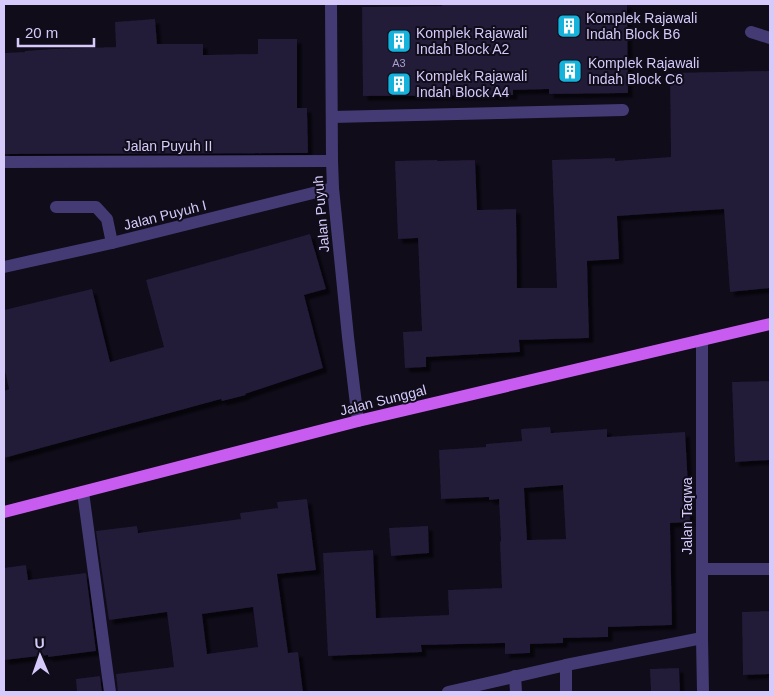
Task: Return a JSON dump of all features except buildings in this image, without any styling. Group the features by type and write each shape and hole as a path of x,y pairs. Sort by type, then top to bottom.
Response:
{"main road":[{"name":"Jalan Sunggal","path":"4,512 358,421 770,324"}],"street":[{"name":"Jalan Puyuh","path":"331,4 333,188 358,421"},
{"path":"751,32 770,38"},
{"path":"332,118 623,110"},
{"name":"Jalan Puyuh II","path":"4,162 332,161"},
{"name":"Jalan Puyuh I","path":"4,267 112,243 333,188"},
{"path":"56,207 96,207 107,219 112,243"},
{"name":"Jalan Taqwa","path":"702,340 703,692"},
{"path":"83,492 110,692"},
{"path":"702,569 770,569"},
{"path":"448,692 566,665 702,638"},
{"path":"566,665 566,692"},
{"path":"516,676 516,692"}],"place":[{"name":"Komplek Rajawali Indah Block B6","path":"569,26"},
{"name":"Komplek Rajawali Indah Block A2","path":"399,41"},
{"name":"Komplek Rajawali Indah Block C6","path":"570,71"},
{"name":"Komplek Rajawali Indah Block A4","path":"399,84"}]}
